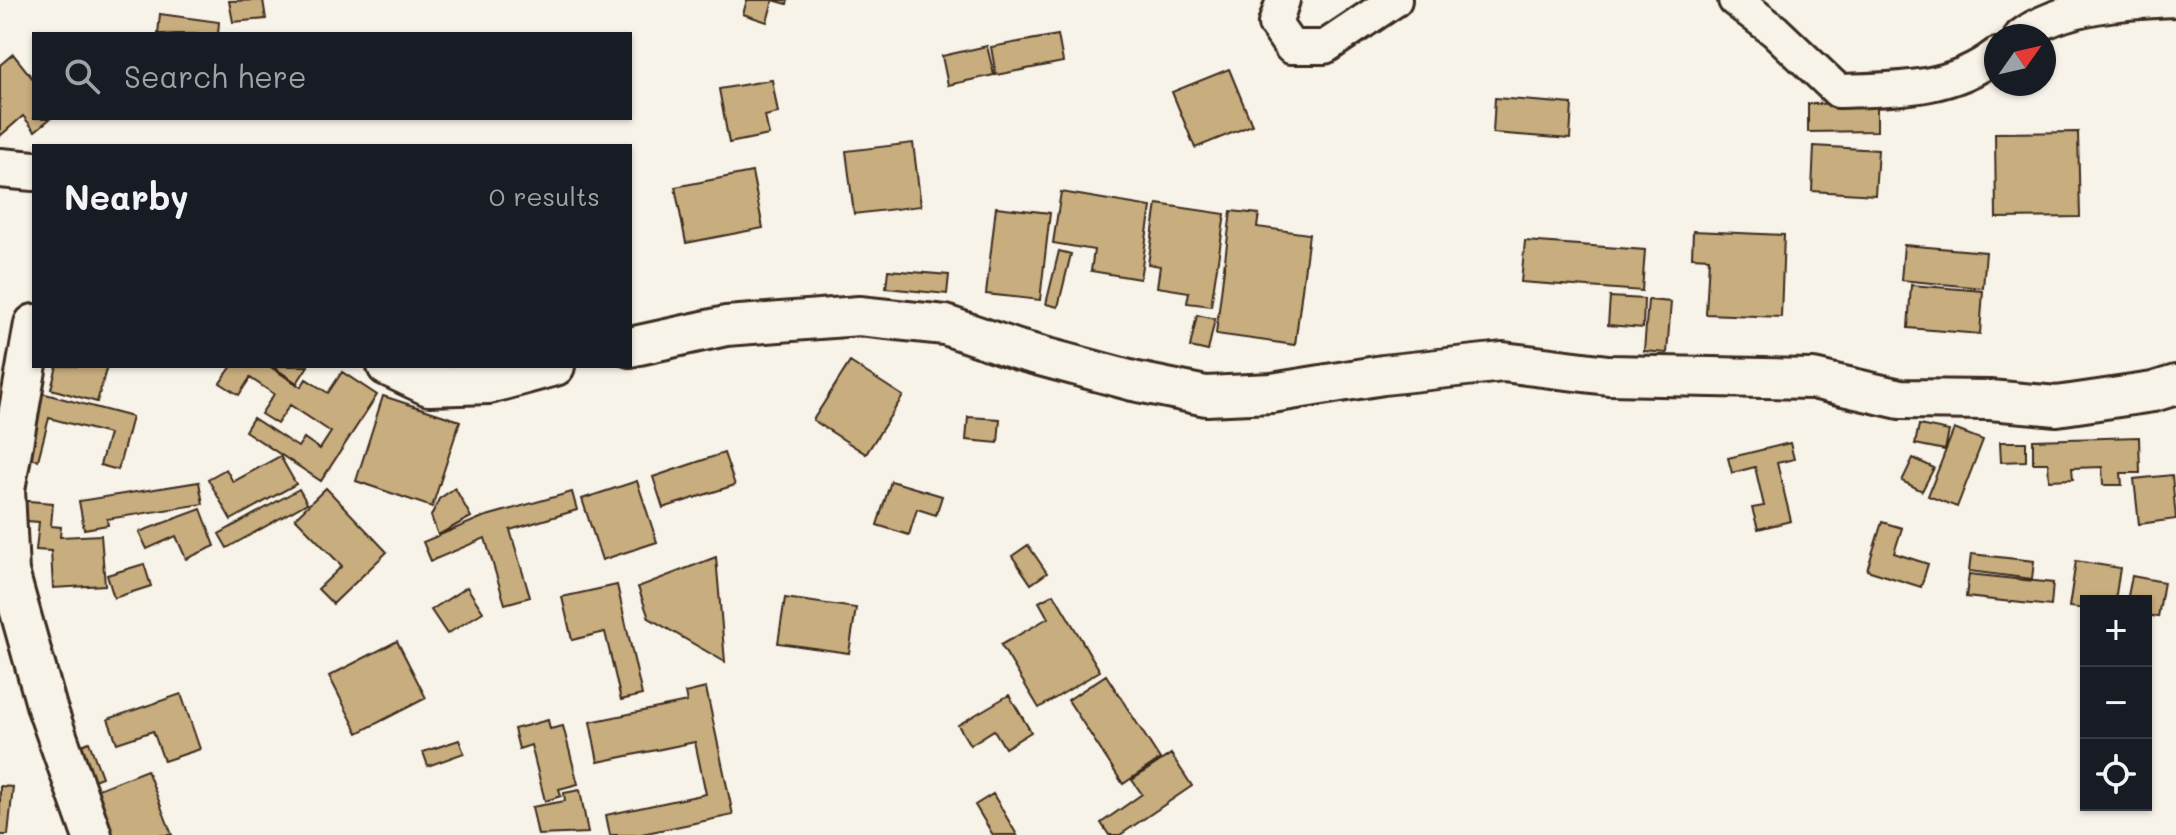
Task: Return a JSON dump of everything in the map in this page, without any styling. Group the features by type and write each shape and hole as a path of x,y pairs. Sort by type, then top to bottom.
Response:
{"street":[{"path":"1283,0 1275,24 1291,47 1325,47 1395,0"},
{"path":"1735,0 1775,31 1838,91 1916,89 1976,71 1984,65"},
{"path":"2036,24 2137,1 2176,0"},
{"path":"0,168 32,171"},
{"path":"632,347 726,326 859,316 945,325 1018,350 1119,378 1206,396 1272,393 1383,375 1503,362 1608,375 1813,379 1900,399 1990,400 2057,406 2153,392 2176,385"},
{"path":"32,335 5,490 9,572 47,708 92,835"},
{"path":"391,368 429,386 489,384 548,368"}],"building":[{"path":"263,0 266,19 233,22 229,1"},
{"path":"747,0 773,0 767,22 743,14"},
{"path":"160,14 219,22 218,32 158,32"},
{"path":"1058,35 1063,62 996,75 991,47"},
{"path":"987,46 994,75 948,85 942,56"},
{"path":"13,54 32,78 32,120 49,120 35,131 23,116 0,136 0,65"},
{"path":"1229,69 1252,125 1195,148 1172,92"},
{"path":"772,80 778,113 765,116 769,135 729,143 719,89"},
{"path":"1495,98 1572,104 1570,139 1493,133"},
{"path":"1877,103 1877,131 1808,132 1808,104"},
{"path":"2078,132 2080,217 1996,218 1995,133"},
{"path":"913,143 921,206 854,214 846,151"},
{"path":"1814,146 1878,150 1875,195 1812,191"},
{"path":"752,172 763,228 686,243 675,187"},
{"path":"1061,192 1151,207 1140,279 1091,271 1094,250 1053,243"},
{"path":"1157,204 1225,214 1211,306 1187,303 1189,292 1157,287 1160,266 1148,264"},
{"path":"996,207 1050,213 1040,300 986,294"},
{"path":"1231,211 1259,214 1257,227 1309,234 1295,345 1216,334"},
{"path":"1693,231 1784,235 1781,317 1706,314 1709,258 1692,257"},
{"path":"1525,241 1645,250 1642,291 1521,282"},
{"path":"1904,245 1986,252 1983,288 1901,280"},
{"path":"1059,251 1071,254 1058,307 1046,304"},
{"path":"888,270 949,275 947,294 886,288"},
{"path":"1911,285 1983,291 1980,334 1908,328"},
{"path":"1610,297 1644,299 1643,328 1608,325"},
{"path":"1648,300 1671,302 1667,353 1644,351"},
{"path":"1197,315 1215,319 1208,351 1190,347"},
{"path":"850,362 903,396 866,454 813,420"},
{"path":"56,368 106,368 97,402 51,389"},
{"path":"231,368 272,368 301,387 306,379 328,393 342,372 377,395 321,481 245,431 253,418 298,447 304,438 320,449 331,432 290,405 277,424 261,414 274,394 250,378 239,395 220,383"},
{"path":"275,368 307,368 297,383"},
{"path":"34,391 132,417 118,470 100,465 109,434 49,418 38,460 18,455"},
{"path":"383,396 460,421 432,507 356,481"},
{"path":"968,417 1000,419 998,443 966,440"},
{"path":"1919,425 1949,431 1945,450 1915,444"},
{"path":"1954,429 1983,440 1957,507 1928,496"},
{"path":"2139,437 2140,473 2121,473 2122,485 2103,485 2102,467 2072,468 2073,479 2049,480 2048,463 2033,463 2033,440"},
{"path":"2000,442 2026,442 2026,461 2001,462"},
{"path":"1790,443 1794,459 1777,463 1791,521 1758,529 1752,508 1764,506 1755,467 1732,473 1728,458"},
{"path":"724,453 735,485 663,508 653,477"},
{"path":"280,456 296,484 231,520 208,479 226,469 233,482"},
{"path":"1913,458 1934,468 1922,491 1902,481"},
{"path":"2172,475 2176,519 2139,524 2134,479"},
{"path":"637,481 657,542 602,560 582,499"},
{"path":"891,481 942,496 936,515 917,509 909,535 877,525"},
{"path":"199,482 203,504 107,519 108,525 84,529 79,501"},
{"path":"326,488 387,552 333,604 318,589 342,566 295,518"},
{"path":"455,488 471,517 438,535 431,516 439,499"},
{"path":"299,489 307,503 227,548 219,534"},
{"path":"572,492 577,510 510,530 530,597 505,604 485,538 431,561 423,542 483,517"},
{"path":"16,500 53,503 51,526 61,527 60,537 101,535 105,585 53,588 51,551 36,550 39,522 14,520"},
{"path":"201,509 215,546 186,559 176,536 147,549 139,532"},
{"path":"1882,522 1902,528 1894,553 1928,564 1921,587 1867,570"},
{"path":"1028,545 1047,573 1031,584 1012,556"},
{"path":"1971,554 2034,561 2032,579 1969,571"},
{"path":"716,557 725,662 649,618 638,587"},
{"path":"2076,561 2120,568 2116,595 2080,595 2080,608 2069,607"},
{"path":"144,564 151,586 114,598 107,575"},
{"path":"1969,574 2053,583 2051,606 1966,597"},
{"path":"2132,576 2164,582 2158,617 2152,616 2152,595 2128,595"},
{"path":"617,585 642,695 621,700 605,632 572,640 562,597"},
{"path":"467,587 483,612 447,634 431,610"},
{"path":"1054,594 1100,671 1039,708 1001,645 1048,618 1039,602"},
{"path":"785,598 856,608 849,653 778,643"},
{"path":"397,641 426,698 358,733 329,676"},
{"path":"1106,675 1160,759 1123,784 1068,700"},
{"path":"706,688 733,815 637,835 610,835 606,815 706,794 695,742 598,762 590,722 687,702 685,693"},
{"path":"181,694 200,749 164,761 153,731 117,743 108,719"},
{"path":"1009,695 1031,732 1005,748 994,730 970,745 958,725"},
{"path":"548,720 550,729 563,726 578,784 559,789 561,796 545,801 531,745 519,749 514,729"},
{"path":"459,740 464,753 428,766 423,752"},
{"path":"89,742 102,777 81,785 68,750"},
{"path":"1171,754 1192,786 1120,835 1109,835 1101,823 1142,794 1132,780"},
{"path":"147,770 172,835 109,835 93,791"},
{"path":"0,786 13,787 8,835 0,835"},
{"path":"580,790 588,833 538,835 532,807 565,801 564,793"},
{"path":"993,794 1017,835 993,835 975,805"}]}
